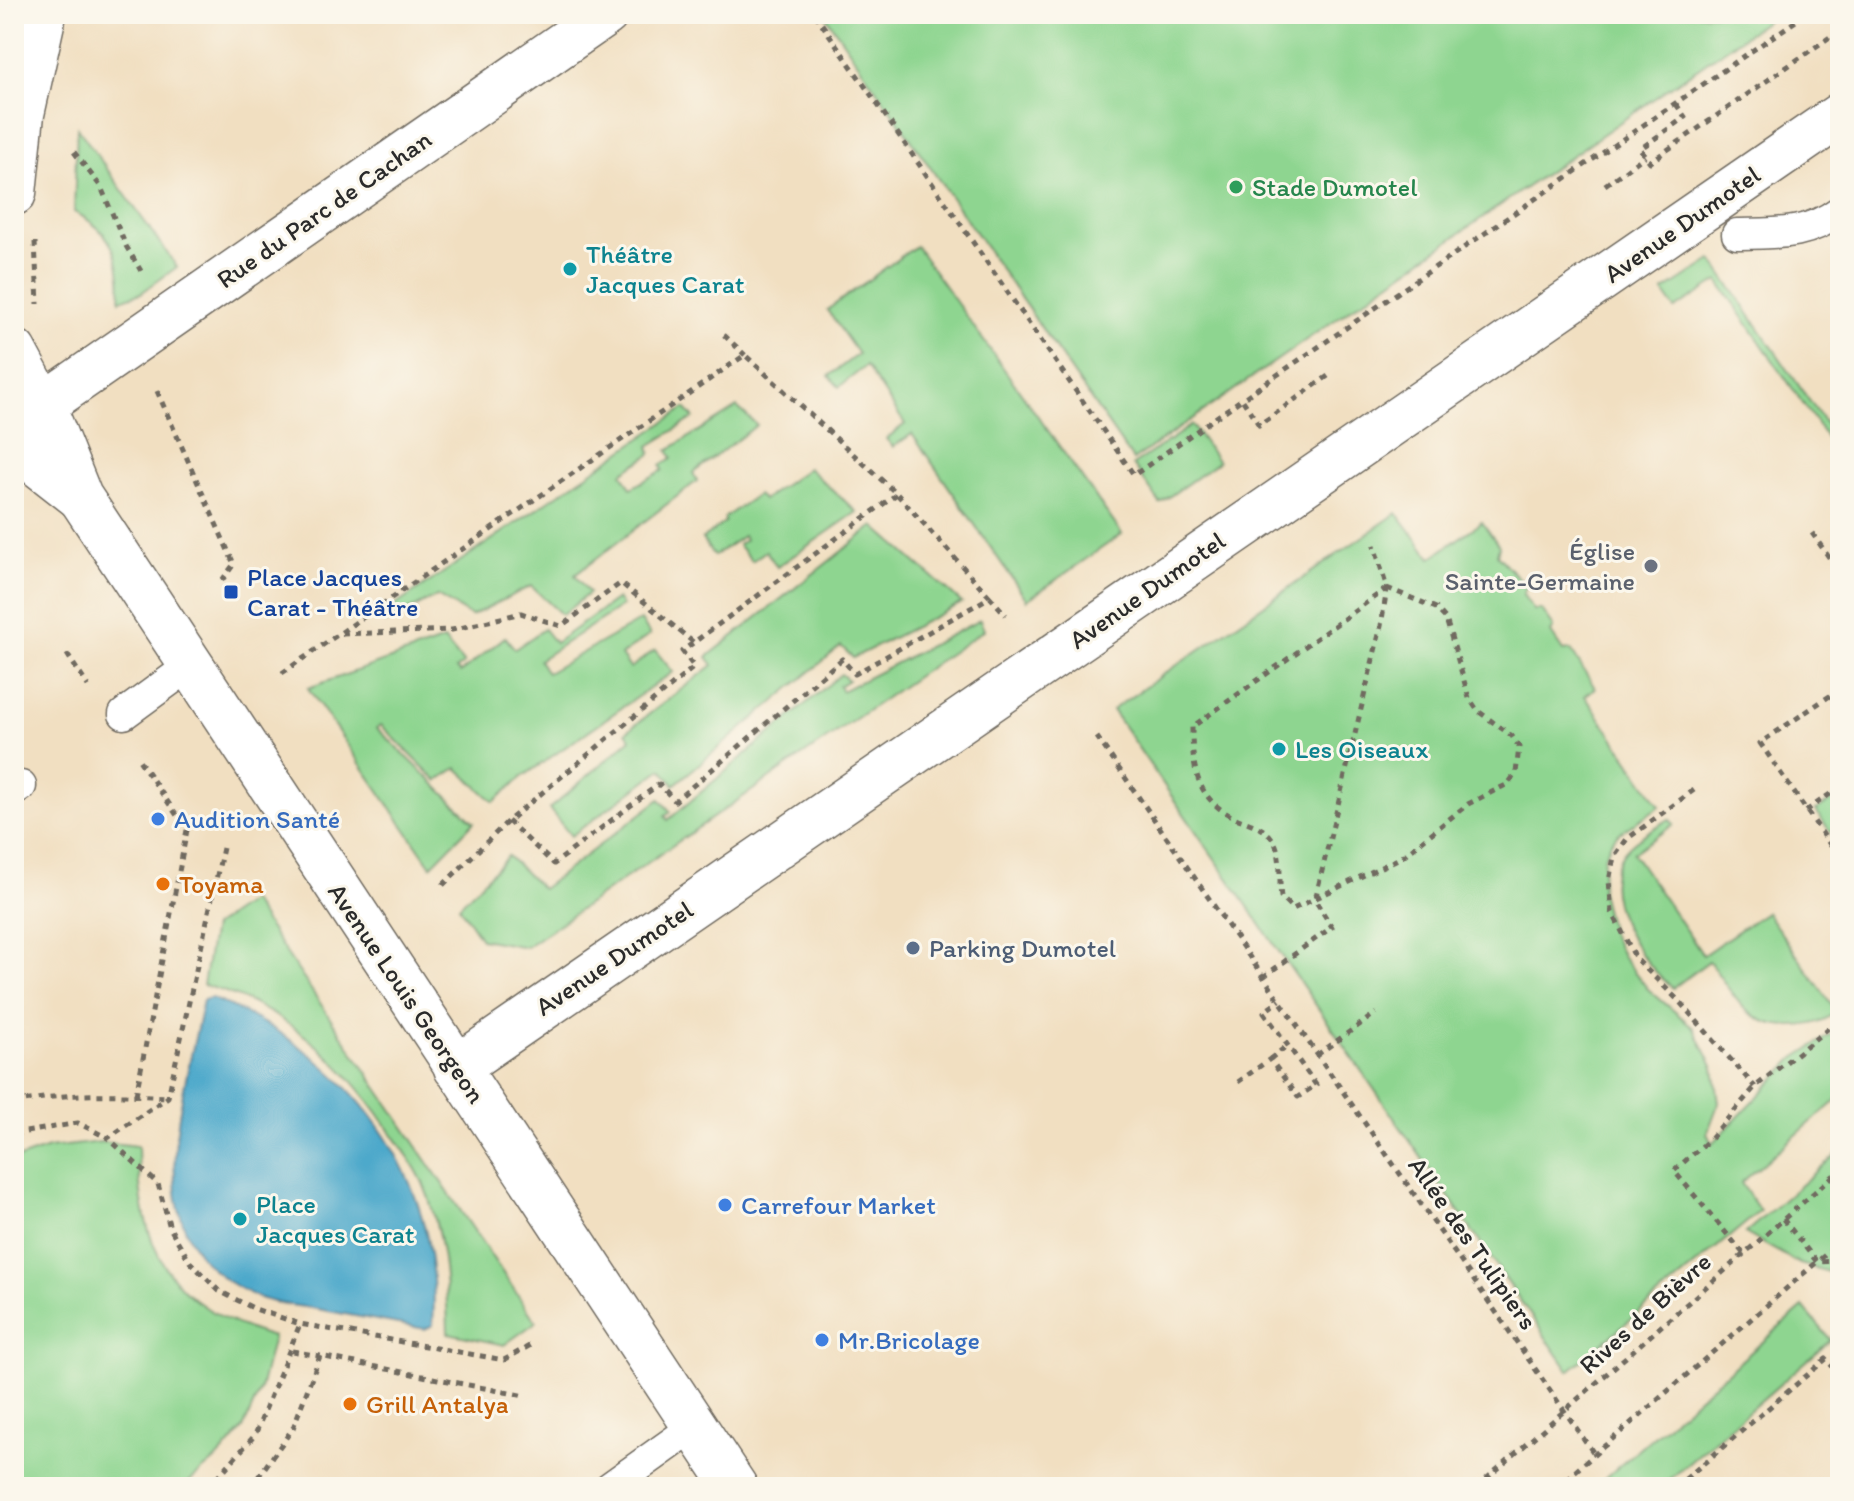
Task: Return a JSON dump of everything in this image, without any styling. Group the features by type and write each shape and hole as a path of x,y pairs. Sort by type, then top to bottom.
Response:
{"street":[{"path":"14,193 22,114 44,14"},
{"name":"Rue du Parc de Cachan","path":"28,409 173,314 606,14"},
{"name":"Avenue Dumotel","path":"456,1068 1840,115"},
{"name":"Avenue Louis Georgeon","path":"14,351 28,409 80,497 694,1427 723,1483"},
{"name":"Avenue Louis Georgeon","path":"14,446 80,497"}],"lane":[{"path":"1737,234 1785,233 1818,227 1840,211"},
{"path":"124,714 191,665"},
{"path":"610,1487 694,1427"}],"path":[{"path":"815,14 1134,475 1806,14"},
{"path":"1675,103 1685,117 1640,149 1650,162 1840,30"},
{"path":"70,146 101,187 135,263 173,314"},
{"path":"1605,185 1645,156"},
{"path":"724,335 897,494 1006,615"},
{"path":"282,673 745,355"},
{"path":"1242,399 1259,425 1328,376"},
{"path":"157,390 234,564 220,583"},
{"path":"443,885 508,821 694,667 682,651 897,494"},
{"path":"1812,533 1840,573"},
{"path":"1263,977 1332,927 1315,900 1387,588 1374,545"},
{"path":"338,634 452,630 521,613 561,626 621,583 693,642"},
{"path":"1387,588 1436,608 1446,619 1469,698 1478,711 1512,736 1519,747 1520,760 1508,784 1468,804 1402,857 1293,909 1286,905 1279,885 1279,856 1271,837 1227,814 1203,793 1192,761 1192,727 1387,588"},
{"path":"508,821 554,864 659,784 675,801 842,659 855,674 990,597"},
{"path":"1840,689 1760,743 1840,859"},
{"name":"Allée des Tulipiers","path":"1097,737 1595,1455"},
{"path":"129,746 187,830 136,1095"},
{"path":"1806,811 1840,787"},
{"path":"1694,790 1627,839 1614,857 1609,881 1612,912 1636,959 1678,1000 1755,1087"},
{"path":"108,1138 168,1097 223,848"},
{"path":"1270,1059 1298,1097 1316,1085 1264,1012 1280,1000"},
{"path":"1317,1055 1376,1013"},
{"path":"1743,1253 1674,1171 1710,1139 1755,1087 1840,1019"},
{"path":"1238,1082 1288,1045"},
{"path":"14,1103 50,1095 168,1097"},
{"path":"14,1134 78,1123 108,1138 158,1184 170,1228 190,1262 219,1291 255,1309 300,1324 504,1360 531,1345"},
{"name":"Rives de Bièvre","path":"1477,1487 1840,1170"},
{"path":"1783,1219 1817,1262"},
{"path":"1557,1487 1840,1242"},
{"path":"1817,1262 1840,1261"},
{"path":"210,1487 255,1435 292,1351 300,1324"},
{"path":"292,1351 525,1396"},
{"path":"251,1487 293,1428 320,1356"},
{"path":"1676,1487 1826,1359 1840,1375"}],"green space":[{"name":"Stade Dumotel","path":"824,14 1776,14 1133,460"},
{"path":"77,127 177,267 141,293 120,300 120,272 113,248 98,228 74,212"},
{"path":"916,246 1122,534 1027,600 912,434 893,447 886,439 905,424 866,366 839,387 829,376 858,354 827,310"},
{"path":"1712,260 1840,445 1840,457 1718,281 1675,309 1663,292"},
{"path":"737,407 757,425 693,473 697,481 575,575 589,593 562,615 531,586 471,616 437,596 385,623 381,615 685,408 694,418 649,446 651,454 622,473 631,488 663,470 661,465 672,458 668,450"},
{"path":"1192,425 1218,462 1160,503 1133,465"},
{"path":"808,468 857,512 777,567 766,551 752,561 738,545 745,540 743,536 714,556 702,539 725,522 724,518 757,495 763,500"},
{"path":"1397,513 1431,558 1482,522 1499,546 1497,555 1526,586 1523,595 1534,610 1542,610 1554,627 1551,633 1563,651 1571,650 1595,688 1585,696 1660,806 1617,835 1610,844 1604,858 1601,891 1611,934 1623,957 1648,989 1693,1027 1714,1068 1719,1102 1707,1134 1713,1143 1795,1058 1840,1029 1840,1097 1741,1183 1760,1211 1569,1371 1112,710"},
{"path":"874,526 962,603 853,658 841,646 674,785 662,769 571,836 549,809 631,739 626,732 713,665 707,657"},
{"path":"617,599 622,606 539,660 547,673 641,620 650,635 621,655 630,668 655,650 673,672 521,778 494,802 457,768 437,781 381,725 377,728 474,822 431,866 308,688 444,640 464,664 456,669 460,673 505,637 515,649 544,629 555,643"},
{"path":"980,620 984,630 526,947 481,939 459,906 508,856 542,889 660,799 671,812 665,816 668,820 841,674 848,680 839,686 842,691"},
{"path":"1840,795 1840,846 1816,811"},
{"path":"1669,819 1674,824 1633,853 1703,955 1766,912 1837,1012 1815,1023 1777,1025 1764,1021 1743,1007 1709,961 1673,988 1647,962 1624,926 1617,907 1614,888 1616,869 1628,847"},
{"path":"251,901 536,1322 504,1345 448,1333 443,1257 430,1201 411,1161 350,1079 330,1057 284,1021 232,994 203,985 213,927"},
{"path":"101,1142 138,1146 145,1216 154,1245 167,1270 185,1291 208,1309 273,1337 260,1390 243,1429 221,1455 184,1486 14,1487 14,1160 48,1148"},
{"path":"1840,1151 1840,1275 1800,1264 1745,1233"},
{"path":"1803,1307 1831,1340 1661,1487 1595,1487"}],"water":[{"path":"211,998 260,1021 305,1050 344,1085 377,1125 403,1169 422,1218 432,1270 433,1325 425,1329 263,1299 221,1276 193,1246 179,1210 174,1170 177,1127 203,1000"}],"place":[{"name":"Stade Dumotel","path":"1236,187"},
{"name":"Théâtre Jacques Carat","path":"570,269"},
{"name":"Église Sainte-Germaine","path":"1651,566"},
{"name":"Place Jacques Carat - Théâtre","path":"231,592"},
{"name":"Les Oiseaux","path":"1279,749"},
{"name":"Audition Santé","path":"158,819"},
{"name":"Toyama","path":"163,884"},
{"name":"Parking Dumotel","path":"913,948"},
{"name":"Carrefour Market","path":"725,1205"},
{"name":"Place Jacques Carat","path":"240,1219"},
{"name":"Mr.Bricolage","path":"822,1340"},
{"name":"Grill Antalya","path":"350,1404"}]}
